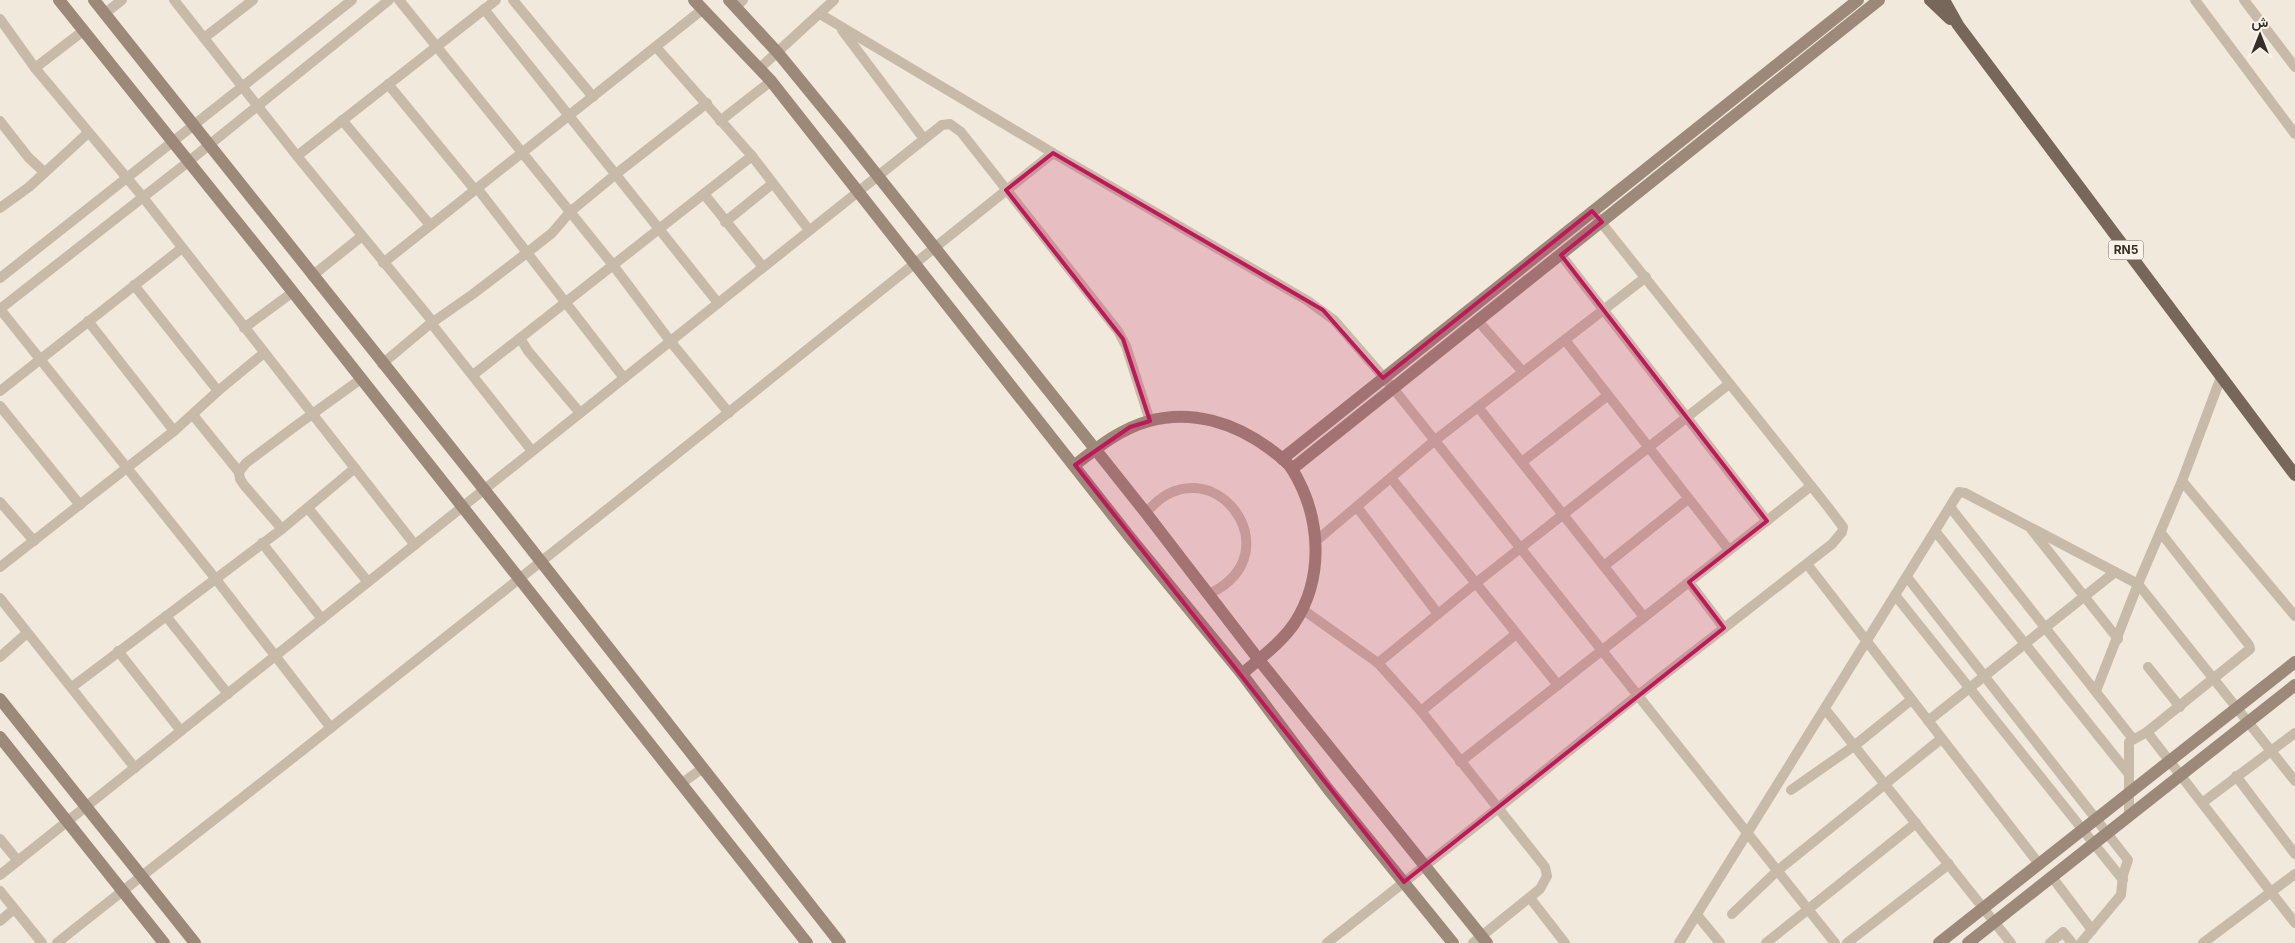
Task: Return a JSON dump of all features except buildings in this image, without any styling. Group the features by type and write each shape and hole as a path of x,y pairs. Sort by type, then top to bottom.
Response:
{"main road":[{"name":"RN5","path":"1930,0 1958,25"},
{"name":"RN5","path":"1944,0 1958,25 2295,475"}],"street":[{"path":"59,0 293,292 807,943"},
{"path":"94,0 840,943"},
{"path":"104,14 122,0"},
{"path":"174,0 296,156 432,322 532,451"},
{"path":"0,278 352,0"},
{"path":"331,728 215,578 125,468 0,309 142,196 188,162 389,0"},
{"path":"399,0 613,265 670,341 729,413"},
{"path":"296,156 496,0"},
{"path":"513,0 593,96"},
{"path":"760,68 834,0"},
{"path":"1282,458 1858,0"},
{"path":"1292,469 1879,0"},
{"path":"2195,0 2295,134"},
{"path":"2244,0 2295,67"},
{"path":"204,38 250,1"},
{"path":"736,2 935,247 1146,513 1259,660 1425,866 1481,941 1530,898 1545,882 1547,876 1545,867 1421,711 1378,663 1302,609"},
{"path":"383,263 656,46 699,5 771,81 1135,544 1242,674 1328,789 1453,943"},
{"path":"484,9 718,303"},
{"path":"820,14 1052,153 1322,310 1347,334 1393,388 1835,943"},
{"path":"1,22 35,68 142,196 415,545"},
{"path":"838,25 924,139"},
{"path":"35,68 83,30"},
{"path":"656,46 752,156 809,230"},
{"path":"720,121 771,81"},
{"path":"388,84 528,252 624,378"},
{"path":"382,364 432,322 473,294 552,233 570,212 707,103"},
{"path":"342,120 430,225"},
{"path":"0,121 28,157 44,172"},
{"path":"0,876 942,125 955,126 1123,339 1150,421"},
{"path":"0,208 29,187 88,133"},
{"path":"57,943 122,889 331,728 729,413 1052,153"},
{"path":"473,375 752,156"},
{"path":"725,222 772,184"},
{"path":"704,194 763,268"},
{"path":"1327,943 1498,810 1637,696 1807,564 1838,539 1843,529 1811,486 1592,211"},
{"path":"312,276 362,236"},
{"path":"0,391 182,248"},
{"path":"1561,255 1767,521"},
{"path":"1316,541 1434,441 1646,277"},
{"path":"134,285 218,390"},
{"path":"244,328 293,292"},
{"path":"88,321 174,431"},
{"path":"1478,321 1523,372"},
{"path":"520,338 528,351 580,413"},
{"path":"1565,340 1606,396 1730,550"},
{"path":"0,567 174,431 218,390 264,353"},
{"path":"2096,691 2138,584 2182,481 2221,376"},
{"path":"239,472 246,463 361,378"},
{"path":"1378,663 1520,548 1729,384"},
{"path":"1522,462 1606,396"},
{"path":"0,406 80,505"},
{"path":"1478,407 1644,617"},
{"path":"193,415 239,472 240,479 244,485 282,529"},
{"path":"1074,465 1124,430 1150,421 1173,417 1196,418 1218,422 1240,430 1282,458 1292,469 1309,507 1316,541 1314,576 1302,609 1284,637 1242,674"},
{"path":"72,687 282,529 355,468"},
{"path":"1391,478 1558,685"},
{"path":"2182,481 2295,616"},
{"path":"1460,762 1811,486"},
{"path":"1146,513 1165,495 1190,488 1215,493 1235,509 1246,532 1244,558 1231,580 1209,594"},
{"path":"1679,943 1748,835 1957,495 1962,492 2138,584 2215,678 2270,752 2295,781"},
{"path":"1604,566 1688,499"},
{"path":"0,502 34,541"},
{"path":"1357,507 1438,614"},
{"path":"1950,507 2133,739"},
{"path":"308,508 368,582"},
{"path":"2028,527 2118,639"},
{"path":"1935,531 2128,773"},
{"path":"2129,816 2129,742 2147,732 2249,650 2250,647 2161,533"},
{"path":"262,543 322,619"},
{"path":"1807,564 1941,739 2040,864"},
{"path":"1928,721 2115,572"},
{"path":"1907,577 2128,860 2121,895 2081,943"},
{"path":"1689,582 1724,628"},
{"path":"1895,596 2123,880"},
{"path":"0,598 135,768"},
{"path":"166,616 228,694"},
{"path":"0,657 27,633"},
{"path":"1421,711 1516,634"},
{"path":"118,651 181,731"},
{"path":"1940,943 2295,662"},
{"path":"2148,667 2180,706"},
{"path":"1968,943 2295,685"},
{"path":"0,699 85,808 142,874 196,943"},
{"path":"1791,790 1854,746 1911,700"},
{"path":"1825,709 2011,943"},
{"path":"2147,732 2295,922"},
{"path":"2202,803 2295,733"},
{"path":"0,737 164,943"},
{"path":"1732,914 1777,871 1941,739"},
{"path":"682,784 703,768"},
{"path":"2236,776 2295,854"},
{"path":"1766,943 1916,824"},
{"path":"0,839 18,861"},
{"path":"1847,943 1949,864"},
{"path":"2203,943 2295,874"},
{"path":"2052,877 2092,930"},
{"path":"0,892 42,943"},
{"path":"1530,898 1565,943"},
{"path":"0,921 14,910"},
{"path":"1697,915 1720,943"},
{"path":"2050,943 2063,932 2072,943"}],"highlighted area":[{"path":"1053,153 1323,310 1383,378 1592,211 1602,222 1561,255 1767,521 1689,582 1724,628 1404,882 1075,465 1130,427 1150,421 1123,339 1006,190"}]}
